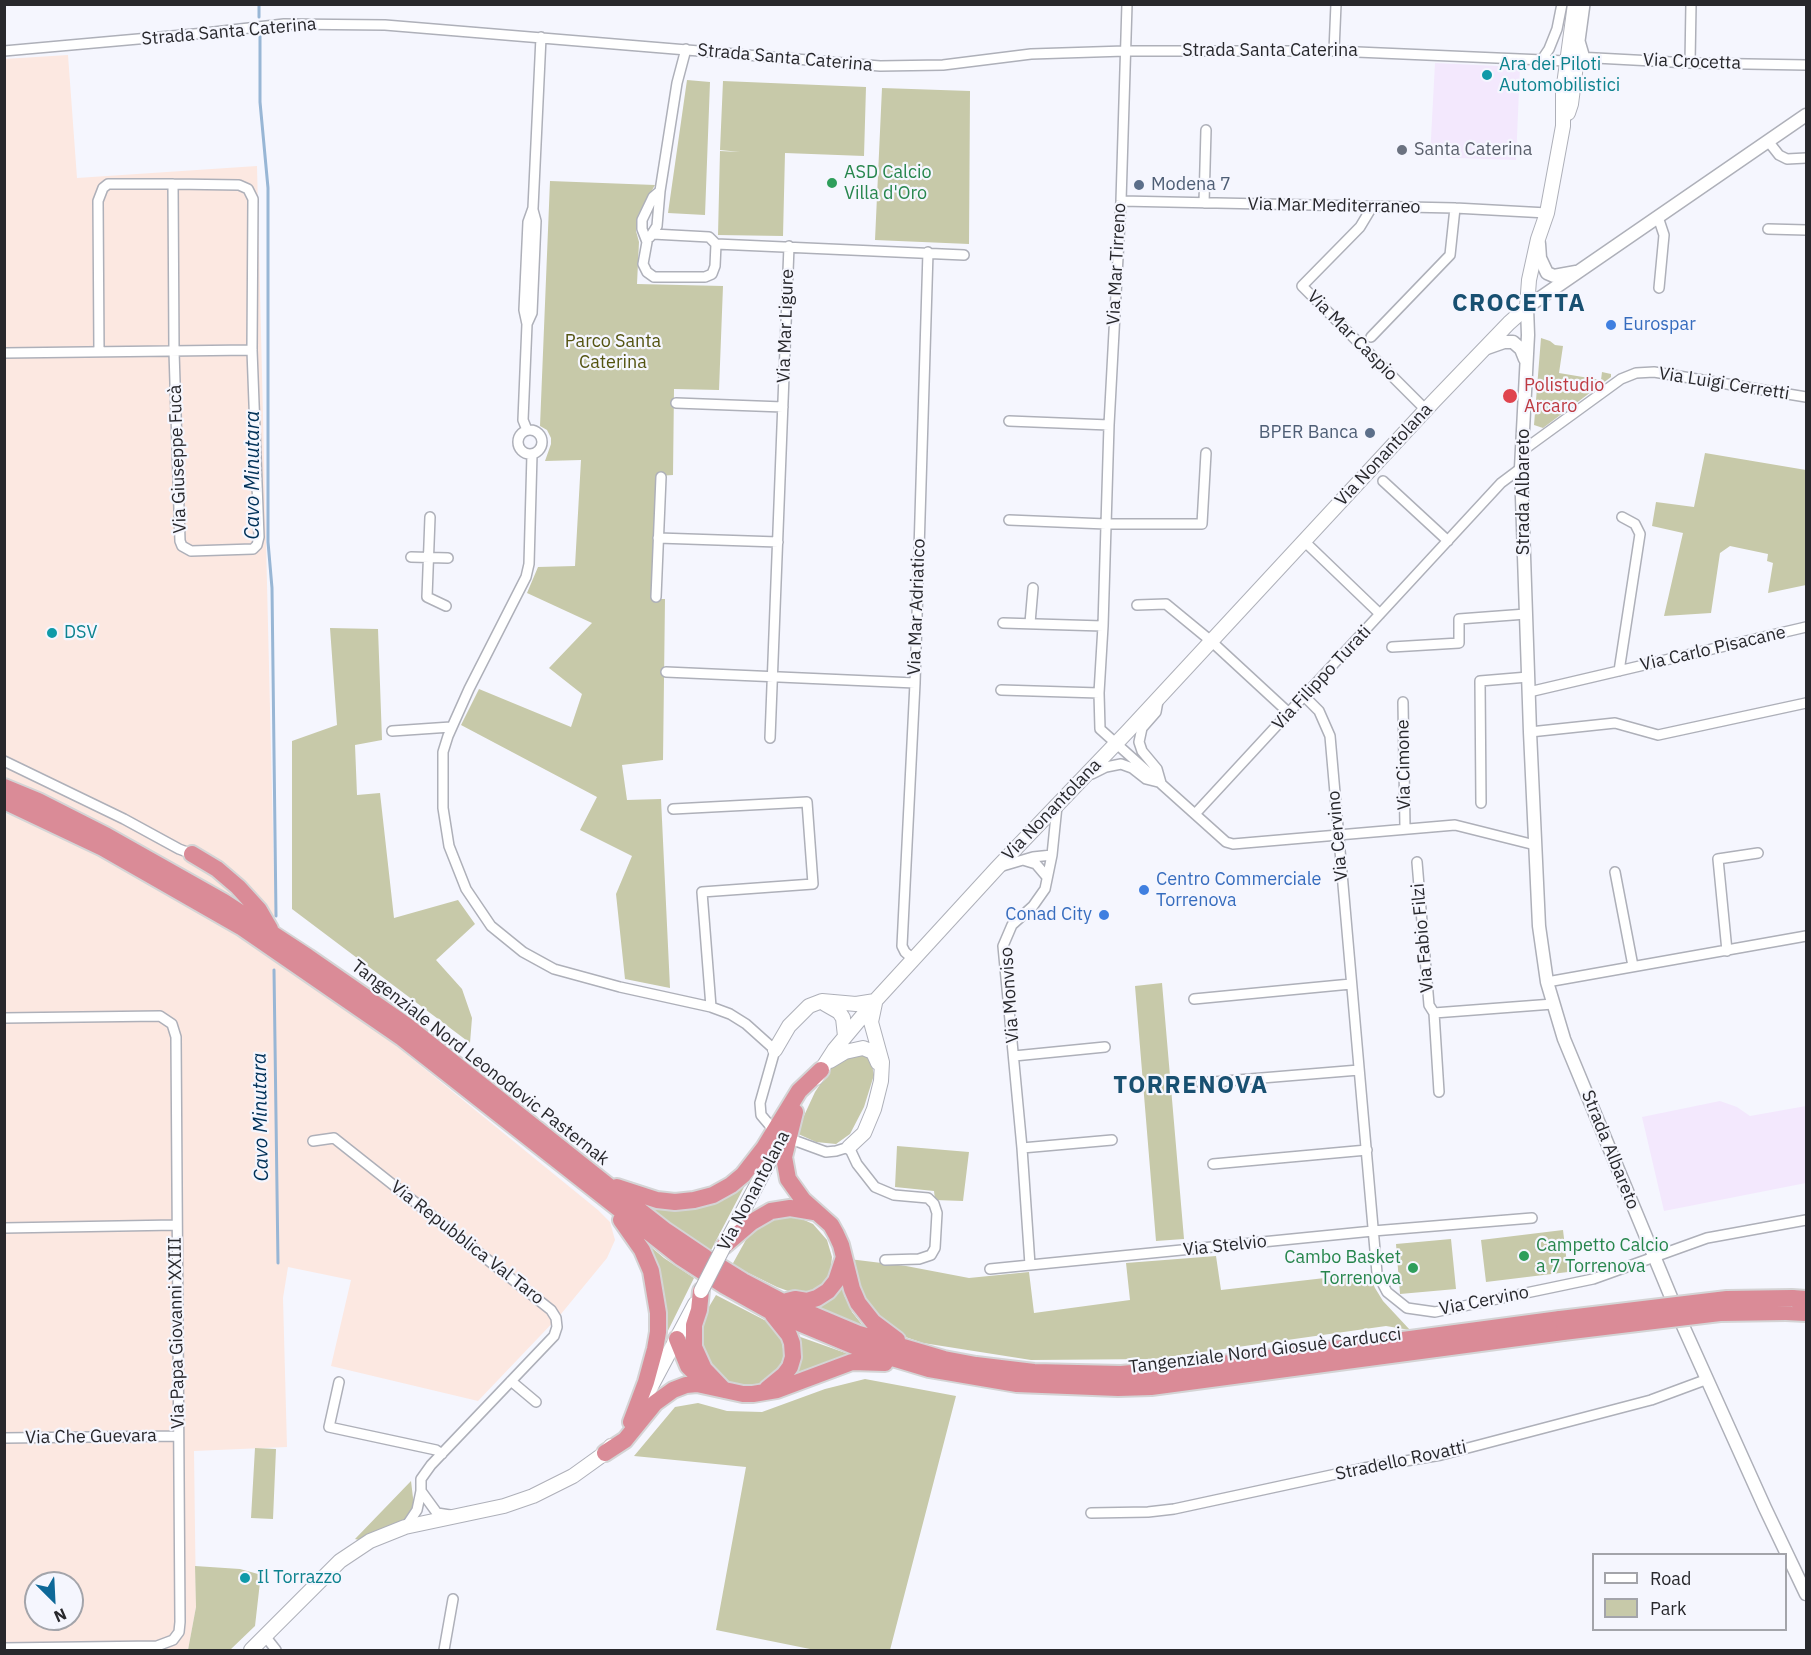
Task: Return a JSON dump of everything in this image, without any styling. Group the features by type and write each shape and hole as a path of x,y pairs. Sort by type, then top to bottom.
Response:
{"highway":[{"name":"Tangenziale Nord Leonodovic Pasternak","path":"4,787 38,801 116,841 272,932 406,1025 666,1231 706,1258"},
{"name":"Tangenziale Nord Leonodovic Pasternak","path":"4,801 103,848 259,940 402,1038 680,1257"},
{"path":"192,854 217,869 238,887 259,910 272,932"},
{"path":"606,1184 657,1200 675,1202 712,1195 731,1185 764,1148 799,1091 822,1068"},
{"path":"795,1112 786,1148 785,1168 795,1190 814,1212 831,1225 841,1245 852,1289 866,1315 889,1335 916,1351"},
{"path":"608,1202 642,1250 651,1271 658,1313 655,1349 646,1382 630,1422"},
{"path":"724,1246 752,1222 771,1211 790,1208 814,1212"},
{"name":"Tangenziale Nord Giosuè Carducci","path":"680,1257 859,1348 929,1368 1017,1384 1060,1387 1151,1387 1561,1326"},
{"path":"763,1392 790,1368 793,1357 792,1343 776,1306 795,1299 807,1301 828,1291 836,1281 844,1257"},
{"name":"Tangenziale Nord Giosuè Carducci","path":"706,1258 743,1281 776,1306 916,1351 965,1363 1034,1372 1149,1373 1561,1326 1720,1313 1795,1303 1806,1313"},
{"path":"701,1291 699,1310 694,1325 694,1347 716,1388"},
{"path":"677,1339 688,1366 716,1388"},
{"path":"605,1453 625,1440 655,1403 673,1390 686,1385 697,1384 743,1394 777,1390 825,1370 852,1362 870,1361 929,1368"}],"main road":[{"path":"1527,308 1527,291 1538,239 1547,213 1563,126 1563,92 1576,58 1573,26 1575,4"},
{"name":"Via Nonantolana","path":"251,1650 340,1561 370,1541 405,1527 504,1506 533,1496 573,1476 605,1453 630,1422 677,1339 795,1112 845,1036 997,867 1116,744 1426,410 1527,308"},
{"path":"775,1050 789,1026 804,1010 814,1004 832,1001 856,1004 875,1001 871,1022 882,1062 879,1094 864,1133 849,1147"},
{"path":"814,1004 828,1005 839,1012 845,1025 845,1036"},
{"path":"822,1068 845,1052 863,1048 873,1052 882,1070"}],"street":[{"name":"Via Mar Tirreno","path":"1116,744 1100,729 1099,693 1108,425 1121,201 1126,4"},
{"path":"1334,51 1336,4"},
{"path":"1543,58 1557,29 1562,4"},
{"path":"1576,58 1581,41 1585,4"},
{"path":"1689,63 1691,4"},
{"name":"Strada Santa Caterina","path":"4,51 284,24 385,25 880,66 943,65 1031,54 1125,51 1334,51 1576,58"},
{"path":"527,430 523,420 527,324 532,313 533,292 536,222 533,208 541,37"},
{"path":"686,49 677,83 660,191 659,219 647,242 643,264 647,272 654,277 705,277 712,274 715,266 716,244"},
{"name":"Via Crocetta","path":"1576,58 1806,65"},
{"name":"Via Nonantolana","path":"1527,308 1806,115"},
{"path":"1204,203 1206,130"},
{"path":"1768,141 1779,155 1787,159 1806,158"},
{"name":"Via Giuseppe Fucà","path":"99,352 99,193 103,188 108,184 173,184 245,186 253,199 252,350 258,541 253,549 186,550 180,541 174,351 173,184"},
{"path":"647,242 642,230 642,220 653,197 660,191"},
{"name":"Via Mar Mediterraneo","path":"1121,201 1455,208 1547,213"},
{"name":"Via Mar Caspio","path":"1372,207 1360,227 1302,286 1426,410"},
{"path":"1371,337 1449,255 1455,208"},
{"path":"1658,217 1664,235 1659,288"},
{"path":"1768,230 1806,230"},
{"path":"653,234 709,237 716,244 964,255"},
{"path":"1538,239 1540,258 1547,273 1554,276 1580,271"},
{"name":"Via Mar Ligure","path":"770,738 789,246"},
{"name":"Via Mar Adriatico","path":"913,959 902,946 915,683 928,252"},
{"name":"Strada Albareto","path":"1527,308 1521,468 1539,926 1547,982 1564,1039 1654,1257 1706,1380 1787,1553"},
{"path":"1484,349 1504,342 1513,342 1521,349 1526,363"},
{"path":"4,353 252,350"},
{"name":"Via Luigi Cerretti","path":"1522,451 1622,380 1636,373 1654,372 1806,397"},
{"name":"Via Mar Ligure","path":"676,403 783,407"},
{"path":"1009,421 1108,425"},
{"path":"527,430 536,431 542,438 541,447 532,454 523,452 518,445 519,436 527,430"},
{"path":"1009,520 1106,524 1202,524 1206,453"},
{"path":"532,454 529,564 526,577 452,728 443,752 443,808 449,846 466,889 491,926 523,952 554,969 597,982 711,1006 737,1018 775,1050"},
{"name":"Via Filippo Turati","path":"1195,814 1502,483 1521,468"},
{"path":"656,597 661,477"},
{"path":"1383,481 1448,541"},
{"path":"430,517 427,597 446,606"},
{"name":"Via Carlo Pisacane","path":"1619,671 1640,534 1635,524 1622,517"},
{"path":"658,538 778,542"},
{"path":"1304,541 1380,614"},
{"path":"411,556 448,558"},
{"path":"1030,623 1033,588"},
{"path":"1137,605 1166,604 1211,640 1289,713"},
{"path":"1392,647 1459,643 1459,619 1526,614"},
{"path":"1003,623 1103,626"},
{"name":"Via Carlo Pisacane","path":"1529,692 1806,627"},
{"path":"666,672 915,683"},
{"path":"1481,803 1480,681 1528,677"},
{"path":"1001,690 1099,693"},
{"name":"Via Cervino","path":"1304,696 1319,711 1330,736 1377,1273 1396,1301 1407,1308 1435,1312 1593,1279 1707,1238 1806,1220"},
{"name":"Via Cimone","path":"1159,698 1156,712 1142,728 1139,741 1142,751 1157,769 1161,783"},
{"name":"Via Cimone","path":"1403,702 1405,828"},
{"path":"1530,732 1615,723 1658,735 1806,703"},
{"path":"392,731 452,728"},
{"name":"Via Cimone","path":"1116,744 1226,842 1455,825 1535,845"},
{"path":"4,761 192,854"},
{"name":"Via Cimone","path":"1078,783 1106,767 1121,764 1132,768 1146,778 1161,783"},
{"path":"673,809 807,802 813,884 702,892 711,1006"},
{"name":"Via Monviso","path":"1030,1265 1023,1148 1003,946 1012,925 1033,906 1045,889 1052,855 1057,806"},
{"path":"1727,951 1718,859 1758,853"},
{"path":"997,867 1033,857 1052,855"},
{"path":"1023,860 1036,864 1047,877"},
{"name":"Via Fabio Filzi","path":"1417,862 1429,1005 1434,1013 1439,1092"},
{"path":"1615,872 1633,966"},
{"path":"1547,982 1806,936"},
{"path":"1194,999 1352,984"},
{"name":"Via Fabio Filzi","path":"1434,1013 1553,1004"},
{"name":"Via Papa Giovanni XXIII","path":"4,1018 160,1016 172,1024 176,1037 179,1632 173,1640 157,1646 4,1648"},
{"name":"Via Monviso","path":"1014,1056 1105,1047"},
{"name":"Via Nonantolana","path":"772,1128 761,1115 759,1103 775,1050"},
{"path":"1201,1083 1359,1070"},
{"name":"Via Repubblica Val Taro","path":"313,1141 334,1138 551,1310 556,1318 557,1328 554,1336 421,1479 417,1510 414,1518 405,1527"},
{"path":"1023,1148 1112,1140"},
{"name":"Via Nonantolana","path":"796,1141 826,1152 849,1147"},
{"path":"849,1147 857,1164 875,1187 894,1195 928,1198 934,1204 937,1213 935,1248 931,1255 919,1259 885,1260"},
{"path":"1213,1164 1366,1150"},
{"name":"Via Stelvio","path":"990,1269 1532,1218"},
{"path":"4,1228 176,1226"},
{"path":"511,1380 536,1402"},
{"name":"Stradello Rovatti","path":"1091,1513 1174,1509 1364,1468 1441,1455 1651,1400 1706,1380"},
{"path":"339,1382 329,1427 436,1450 442,1454"},
{"name":"Via Che Guevara","path":"4,1438 178,1436"},
{"path":"421,1491 437,1513 455,1516"},
{"name":"Strada Albareto","path":"1787,1553 1806,1594"},
{"path":"444,1650 453,1599"},
{"path":"265,1636 276,1650"}],"shaded area":[{"path":"68,55 77,178 257,166 275,917 270,925 123,836 5,778 4,59"},
{"path":"1435,63 1520,67 1516,160 1430,157"},
{"path":"4,813 54,830 159,886 301,977 399,1048 598,1210 610,1222 615,1240 607,1258 561,1314 478,1401 331,1366 351,1280 288,1267 283,1298 287,1447 194,1451 196,1607 188,1650 5,1650"},
{"path":"1720,1101 1737,1107 1750,1116 1806,1106 1806,1183 1664,1211 1642,1117"}],"green space":[{"path":"687,80 710,82 705,215 668,213"},
{"path":"723,81 866,87 864,156 785,153 783,236 718,235 720,151 740,152 720,150"},
{"path":"882,88 970,91 969,244 875,240"},
{"name":"Parco Santa Caterina","path":"550,181 655,185 638,215 637,284 723,286 719,390 674,389 673,475 656,476 651,599 665,599 663,760 622,765 627,800 661,799 670,988 625,979 616,894 632,856 580,830 597,797 461,725 479,689 571,727 582,694 549,668 592,623 527,593 538,567 575,566 581,460 545,461 551,438 547,430 540,426"},
{"path":"1541,338 1563,346 1559,373 1601,380 1602,372 1611,374 1611,377 1543,428 1534,425"},
{"path":"1705,453 1806,470 1806,585 1768,593 1773,563 1767,561 1768,554 1730,546 1720,553 1711,613 1664,616 1683,533 1652,526 1656,502 1694,507"},
{"path":"330,628 378,629 382,740 355,745 357,795 380,793 394,918 458,900 475,924 436,960 462,989 472,1018 470,1043 292,909 292,741 337,725"},
{"path":"1162,983 1184,1239 1156,1241 1135,986"},
{"path":"861,1052 871,1060 874,1075 864,1107 850,1134 836,1144 816,1142 796,1133 815,1092 831,1068 846,1055"},
{"path":"897,1146 969,1152 963,1201 935,1200 934,1191 895,1187"},
{"path":"754,1168 709,1254 635,1201 698,1204"},
{"path":"793,1215 813,1224 827,1240 832,1257 830,1277 818,1291 802,1296 777,1287 732,1265 753,1227 770,1217"},
{"name":"Campetto Calcio a 7 Torrenova","path":"1563,1230 1568,1272 1486,1282 1481,1240"},
{"path":"632,1231 664,1258 694,1278 655,1357 660,1337"},
{"path":"1451,1239 1456,1289 1400,1294 1396,1244"},
{"path":"1216,1256 1221,1290 1368,1273 1383,1301 1410,1330 1386,1326 1153,1359 1031,1360 923,1343 891,1332 868,1310 849,1259 906,1266 969,1278 1029,1272 1034,1313 1130,1300 1126,1263"},
{"path":"842,1277 844,1295 852,1312 864,1327 807,1306"},
{"path":"716,1295 772,1324 781,1335 784,1356 777,1373 762,1385 742,1388 721,1384 707,1370 697,1327"},
{"path":"792,1334 854,1356 779,1384"},
{"path":"865,1379 956,1396 890,1650 815,1650 716,1630 746,1467 634,1456 675,1407 698,1403 727,1411 762,1412 825,1389"},
{"path":"255,1448 276,1449 273,1519 251,1518"},
{"path":"411,1481 414,1506 407,1519 359,1540 355,1539"},
{"path":"195,1566 240,1569 258,1574 260,1582 255,1626 230,1650 188,1650 196,1607"}],"waterway":[{"name":"Cavo Minutara","path":"259,4 259,17"},
{"name":"Cavo Minutara","path":"260,35 260,102 268,188 268,542 272,588 276,916"},
{"name":"Cavo Minutara","path":"274,970 278,1263"}],"place":[{"name":"Ara dei Piloti Automobilistici","path":"1487,75"},
{"name":"Santa Caterina","path":"1402,150"},
{"name":"ASD Calcio Villa d'Oro","path":"832,183"},
{"name":"Modena 7","path":"1139,185"},
{"name":"Eurospar","path":"1611,325"},
{"name":"Polistudio Arcaro","path":"1510,396"},
{"name":"BPER Banca","path":"1370,433"},
{"name":"DSV","path":"52,633"},
{"name":"Centro Commerciale Torrenova","path":"1144,890"},
{"name":"Conad City","path":"1104,915"},
{"name":"Campetto Calcio a 7 Torrenova","path":"1524,1256"},
{"name":"Cambo Basket Torrenova","path":"1413,1268"},
{"name":"Il Torrazzo","path":"245,1578"}],"district":[{"name":"CROCETTA","path":"1519,304"},
{"name":"TORRENOVA","path":"1191,1086"}]}
